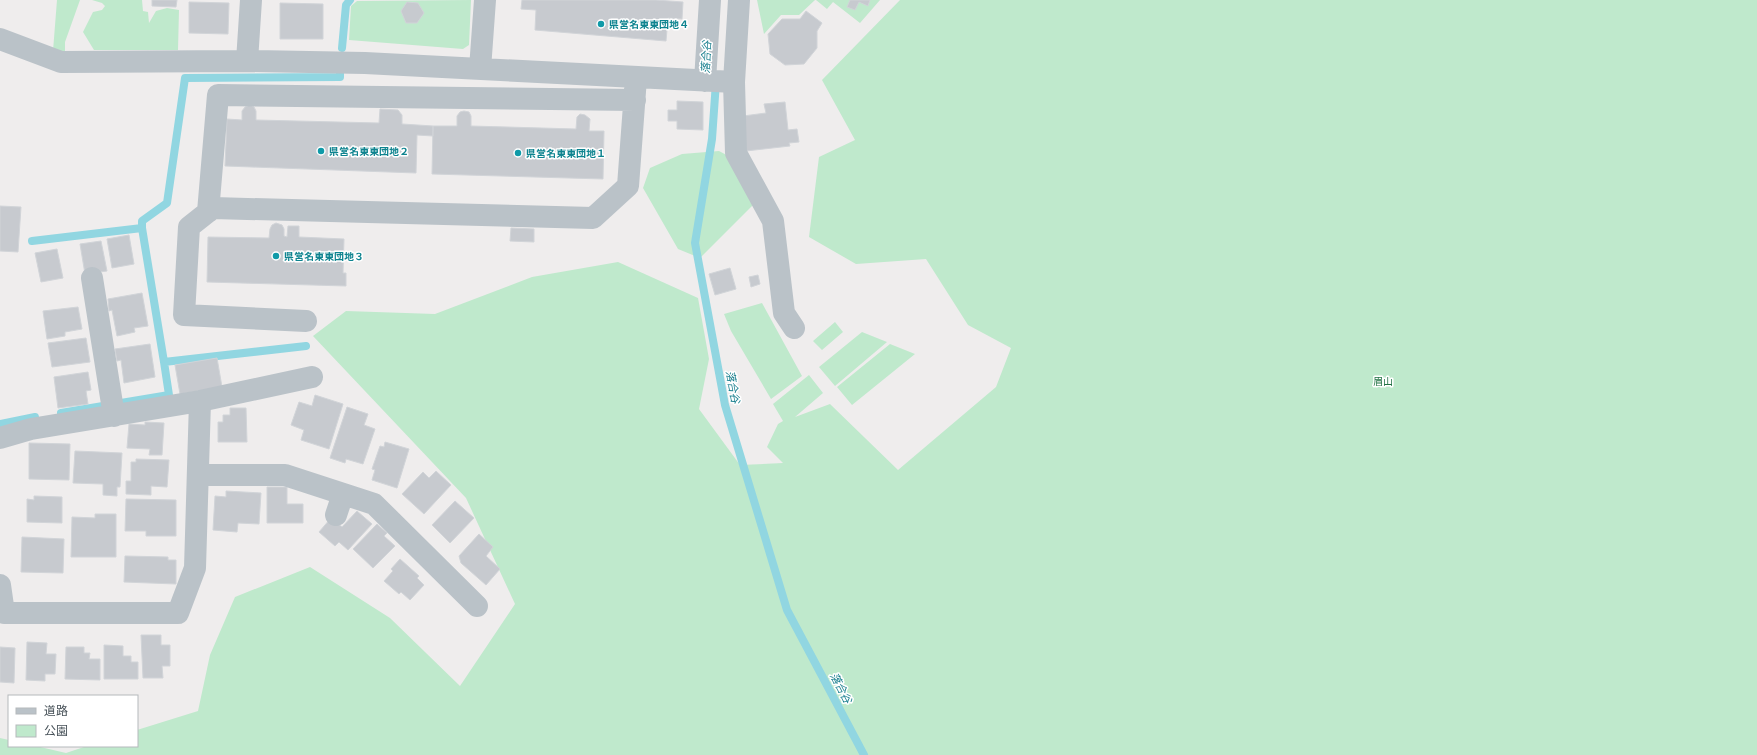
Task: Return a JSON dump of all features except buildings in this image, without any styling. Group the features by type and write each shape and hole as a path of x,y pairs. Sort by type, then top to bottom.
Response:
{"street":[{"path":"247,61 251,0"},
{"path":"480,69 485,0"},
{"path":"710,0 719,81 736,153 773,221 784,313 794,328"},
{"path":"719,81 740,0"},
{"path":"0,38 61,62 247,61 365,63 636,78 719,81"},
{"path":"364,97 365,63"},
{"path":"306,321 184,315 189,227 213,208 593,218 628,186 636,78"},
{"path":"208,212 218,95 635,100"},
{"path":"92,278 114,416"},
{"path":"0,438 32,429 200,402 312,377"},
{"path":"0,585 4,613 178,613 194,568 200,402"},
{"path":"198,475 285,475 374,504 477,606"},
{"path":"336,515 343,494"}],"green space":[{"path":"57,0 80,0 65,42 65,52 53,51"},
{"path":"92,0 142,0 143,11 148,12 149,23 156,11 167,8 179,10 178,50 94,50 83,32 93,12 102,10 105,6 102,3"},
{"path":"471,0 469,45 463,49 349,40 351,6 357,1"},
{"path":"757,0 815,0 799,15 781,15 764,34"},
{"path":"816,0 880,0 860,23 833,2 827,9"},
{"name":"眉山","path":"900,0 1757,0 1757,755 0,755 0,738 8,740 8,747 40,747 66,753 84,747 138,747 138,730 198,711 210,655 235,597 310,567 390,618 460,686 515,604 466,498 313,336 346,311 435,314 532,277 618,262 698,298 709,359 699,409 740,465 783,463 767,447 778,424 783,421 773,404 809,375 823,393 795,417 830,404 898,470 996,387 1011,348 968,325 926,259 856,264 809,237 819,157 855,140 822,80"},
{"path":"719,151 734,159 754,204 700,258 678,249 643,188 650,168 682,154"},
{"path":"762,303 802,376 771,399 731,331 724,314"},
{"path":"835,322 843,332 822,350 813,341"},
{"path":"862,332 887,342 835,386 819,367"},
{"path":"890,344 915,354 852,405 837,387"}],"waterway":[{"path":"342,48 346,5 350,0"},
{"path":"142,228 142,221 167,203 185,78 340,77 340,72"},
{"name":"落合谷","path":"716,82 712,139 695,243 725,405 787,610 864,755"},
{"path":"32,241 142,228 164,362"},
{"path":"61,413 169,395 164,362 306,346"},
{"path":"0,424 35,417"}],"place":[{"name":"県営名東東団地４","path":"601,24"},
{"name":"県営名東東団地２","path":"321,151"},
{"name":"県営名東東団地１","path":"518,153"},
{"name":"県営名東東団地３","path":"276,256"}]}
